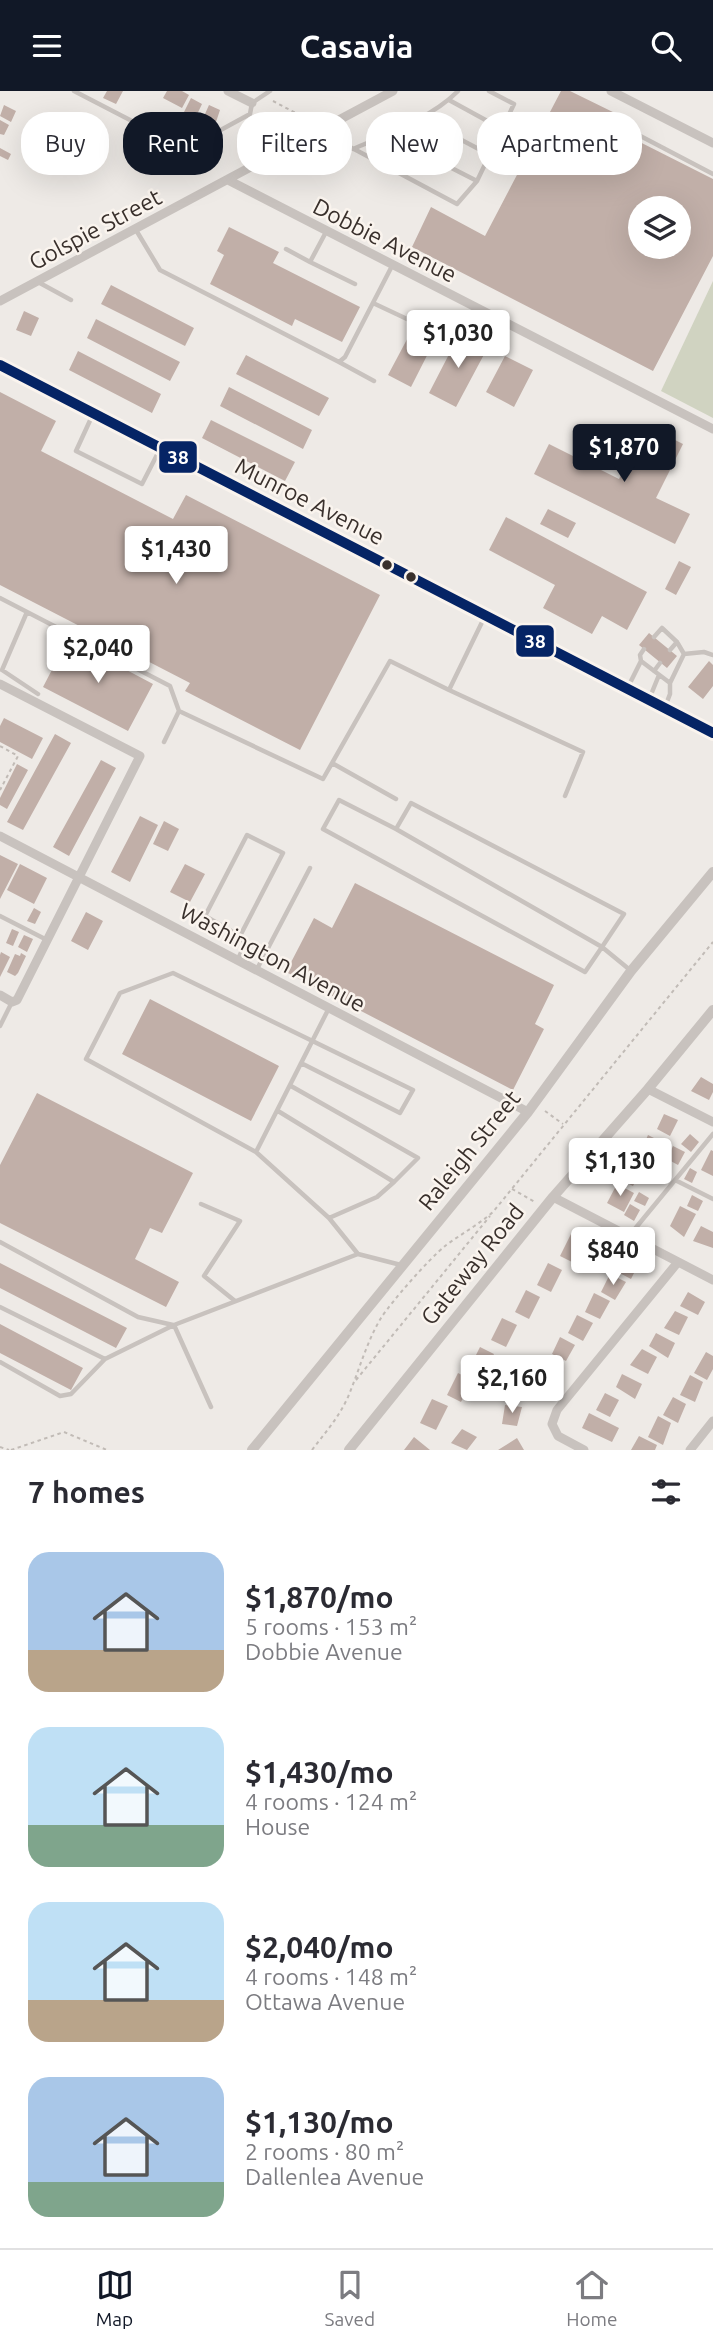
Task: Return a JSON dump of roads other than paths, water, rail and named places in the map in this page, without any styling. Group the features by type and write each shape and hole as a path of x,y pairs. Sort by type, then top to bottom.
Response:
{"main road":[{"name":"Munroe Avenue","path":"0,365 713,733"}],"street":[{"path":"228,91 252,103"},
{"name":"Golspie Street","path":"352,113 393,91"},
{"path":"611,91 713,143"},
{"name":"Golspie Street","path":"0,301 237,175"},
{"name":"Dobbie Avenue","path":"228,180 713,429"},
{"path":"0,684 140,756 48,941 15,1001 0,995"},
{"name":"Washington Avenue","path":"0,836 329,1008 531,1108"},
{"name":"Raleigh Street","path":"252,1450 531,1108 632,971 713,872"},
{"name":"Gateway Road","path":"349,1450 553,1197 713,1010"},
{"path":"648,1089 713,1122"},
{"path":"553,1197 713,1280"},
{"path":"584,1450 558,1436 552,1424 557,1410 678,1262"},
{"path":"690,1450 713,1422"}],"lane":[{"path":"74,91 186,149 250,114 252,103 271,91"},
{"path":"429,112 458,91"},
{"path":"489,91 514,104 510,112"},
{"path":"449,100 477,115"},
{"path":"642,137 713,174"},
{"path":"353,149 366,144"},
{"path":"353,149 457,204 481,175"},
{"path":"463,173 478,181"},
{"path":"136,229 160,270 374,381"},
{"path":"310,262 326,232"},
{"path":"286,249 355,284"},
{"path":"339,362 345,357 392,266"},
{"path":"37,282 71,300"},
{"path":"373,303 407,319"},
{"path":"93,413 76,451 142,484 161,448"},
{"path":"0,598 170,685 179,711 164,742"},
{"path":"27,612 2,670 38,694"},
{"path":"449,690 485,615"},
{"path":"654,637 662,628 677,642 684,654"},
{"path":"670,650 677,642"},
{"path":"628,689 644,649"},
{"path":"684,654 704,652 713,655"},
{"path":"664,708 670,694 670,683 684,654"},
{"path":"179,711 323,779 390,661 583,752 565,796"},
{"path":"641,661 670,683"},
{"path":"648,699 660,663"},
{"path":"332,763 396,799"},
{"path":"396,829 411,803 624,914 602,947 585,972 323,829 339,800 396,829 602,947 632,971"},
{"path":"238,960 245,944 240,936 205,916 247,835 283,853 240,936"},
{"path":"257,970 310,868"},
{"path":"0,916 48,941"},
{"path":"301,1063 400,1113 413,1090 173,973 120,993 86,1059 256,1152 329,1218 358,1254 402,1266"},
{"path":"0,1026 15,1001"},
{"path":"256,1152 329,1008"},
{"path":"290,1086 418,1158 377,1197 329,1218"},
{"path":"278,1111 394,1182"},
{"path":"628,1236 713,1134"},
{"path":"675,1180 713,1199"},
{"path":"201,1204 240,1221 204,1276 236,1301"},
{"path":"0,1242 138,1317 174,1325"},
{"path":"0,1362 61,1396 71,1394 105,1359 174,1325 358,1254"},
{"path":"0,1307 105,1359"},
{"path":"174,1325 211,1407"}]}
